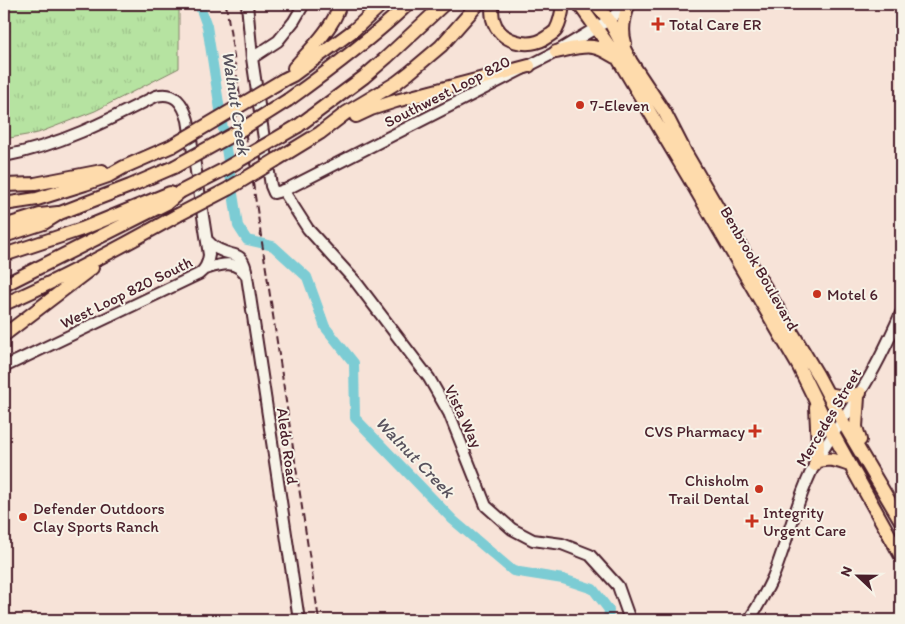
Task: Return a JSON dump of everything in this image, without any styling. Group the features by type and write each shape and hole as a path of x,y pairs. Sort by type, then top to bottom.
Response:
{"highway":[{"path":"283,80 325,32 333,21 340,4"},
{"path":"4,204 37,199 85,184 108,176 172,146 293,75 354,30 382,4"},
{"path":"4,236 44,223 60,213 174,167 239,131 288,100 339,63 408,4"},
{"path":"4,285 167,202 180,192 223,170 298,126 376,67 444,4"},
{"path":"320,133 346,113 409,73 441,46 478,4"},
{"path":"492,4 493,21 500,31 509,39 519,44 532,44 542,41 555,31 562,17 563,4"},
{"name":"Benbrook Boulevard","path":"579,4 617,58 817,374 842,421 901,521"},
{"name":"Benbrook Boulevard","path":"596,4 609,20 631,62 665,113 833,434 901,556"},
{"path":"628,4 623,37 631,62"},
{"path":"556,52 592,46 617,58"},
{"path":"4,304 123,246 228,189 320,133 370,109 529,66"},
{"path":"4,185 35,184 124,167"},
{"path":"4,255 75,232 167,194 180,192"},
{"path":"4,226 40,215 60,213"},
{"path":"4,335 123,246"},
{"path":"828,394 859,395 856,426 864,457"},
{"path":"815,464 818,447 816,402"},
{"path":"815,464 823,459 831,459 850,465"}],"street":[{"path":"247,4 252,58 270,186 278,191"},
{"path":"252,58 278,41 294,21 304,4"},
{"name":"Southwest Loop 820","path":"278,191 556,52 609,20 628,4"},
{"name":"West Loop 820 South","path":"4,156 34,149 67,138 105,122 156,96 172,96 182,105 188,120 207,240 208,260 205,269 199,274 4,367"},
{"name":"Vista Way","path":"278,191 308,229 356,282 429,378 449,413 486,506 512,529 533,540 562,544 590,555 618,586 630,620"},
{"name":"Aledo Road","path":"207,240 218,250 241,258 248,277 299,620"},
{"path":"205,269 222,264 232,264 242,270 248,277"},
{"name":"Mercedes Street","path":"749,620 773,577 801,496 815,464 876,367 901,313"}],"green space":[{"path":"4,4 179,4 179,68 95,111 38,133 4,139"}],"waterway":[{"name":"Walnut Creek","path":"199,4 207,26 238,226 247,240 273,246 307,277 325,327 354,363 355,418 453,520 513,571 563,579 593,589 609,610 608,620"}],"railway":[{"path":"226,4 319,620"}],"place":[{"name":"Total Care ER","path":"658,24"},
{"name":"7-Eleven","path":"580,105"},
{"name":"Motel 6","path":"817,294"},
{"name":"CVS Pharmacy","path":"755,431"},
{"name":"Chisholm Trail Dental","path":"759,489"},
{"name":"Defender Outdoors Clay Sports Ranch","path":"23,517"},
{"name":"Integrity Urgent Care","path":"752,521"}]}
